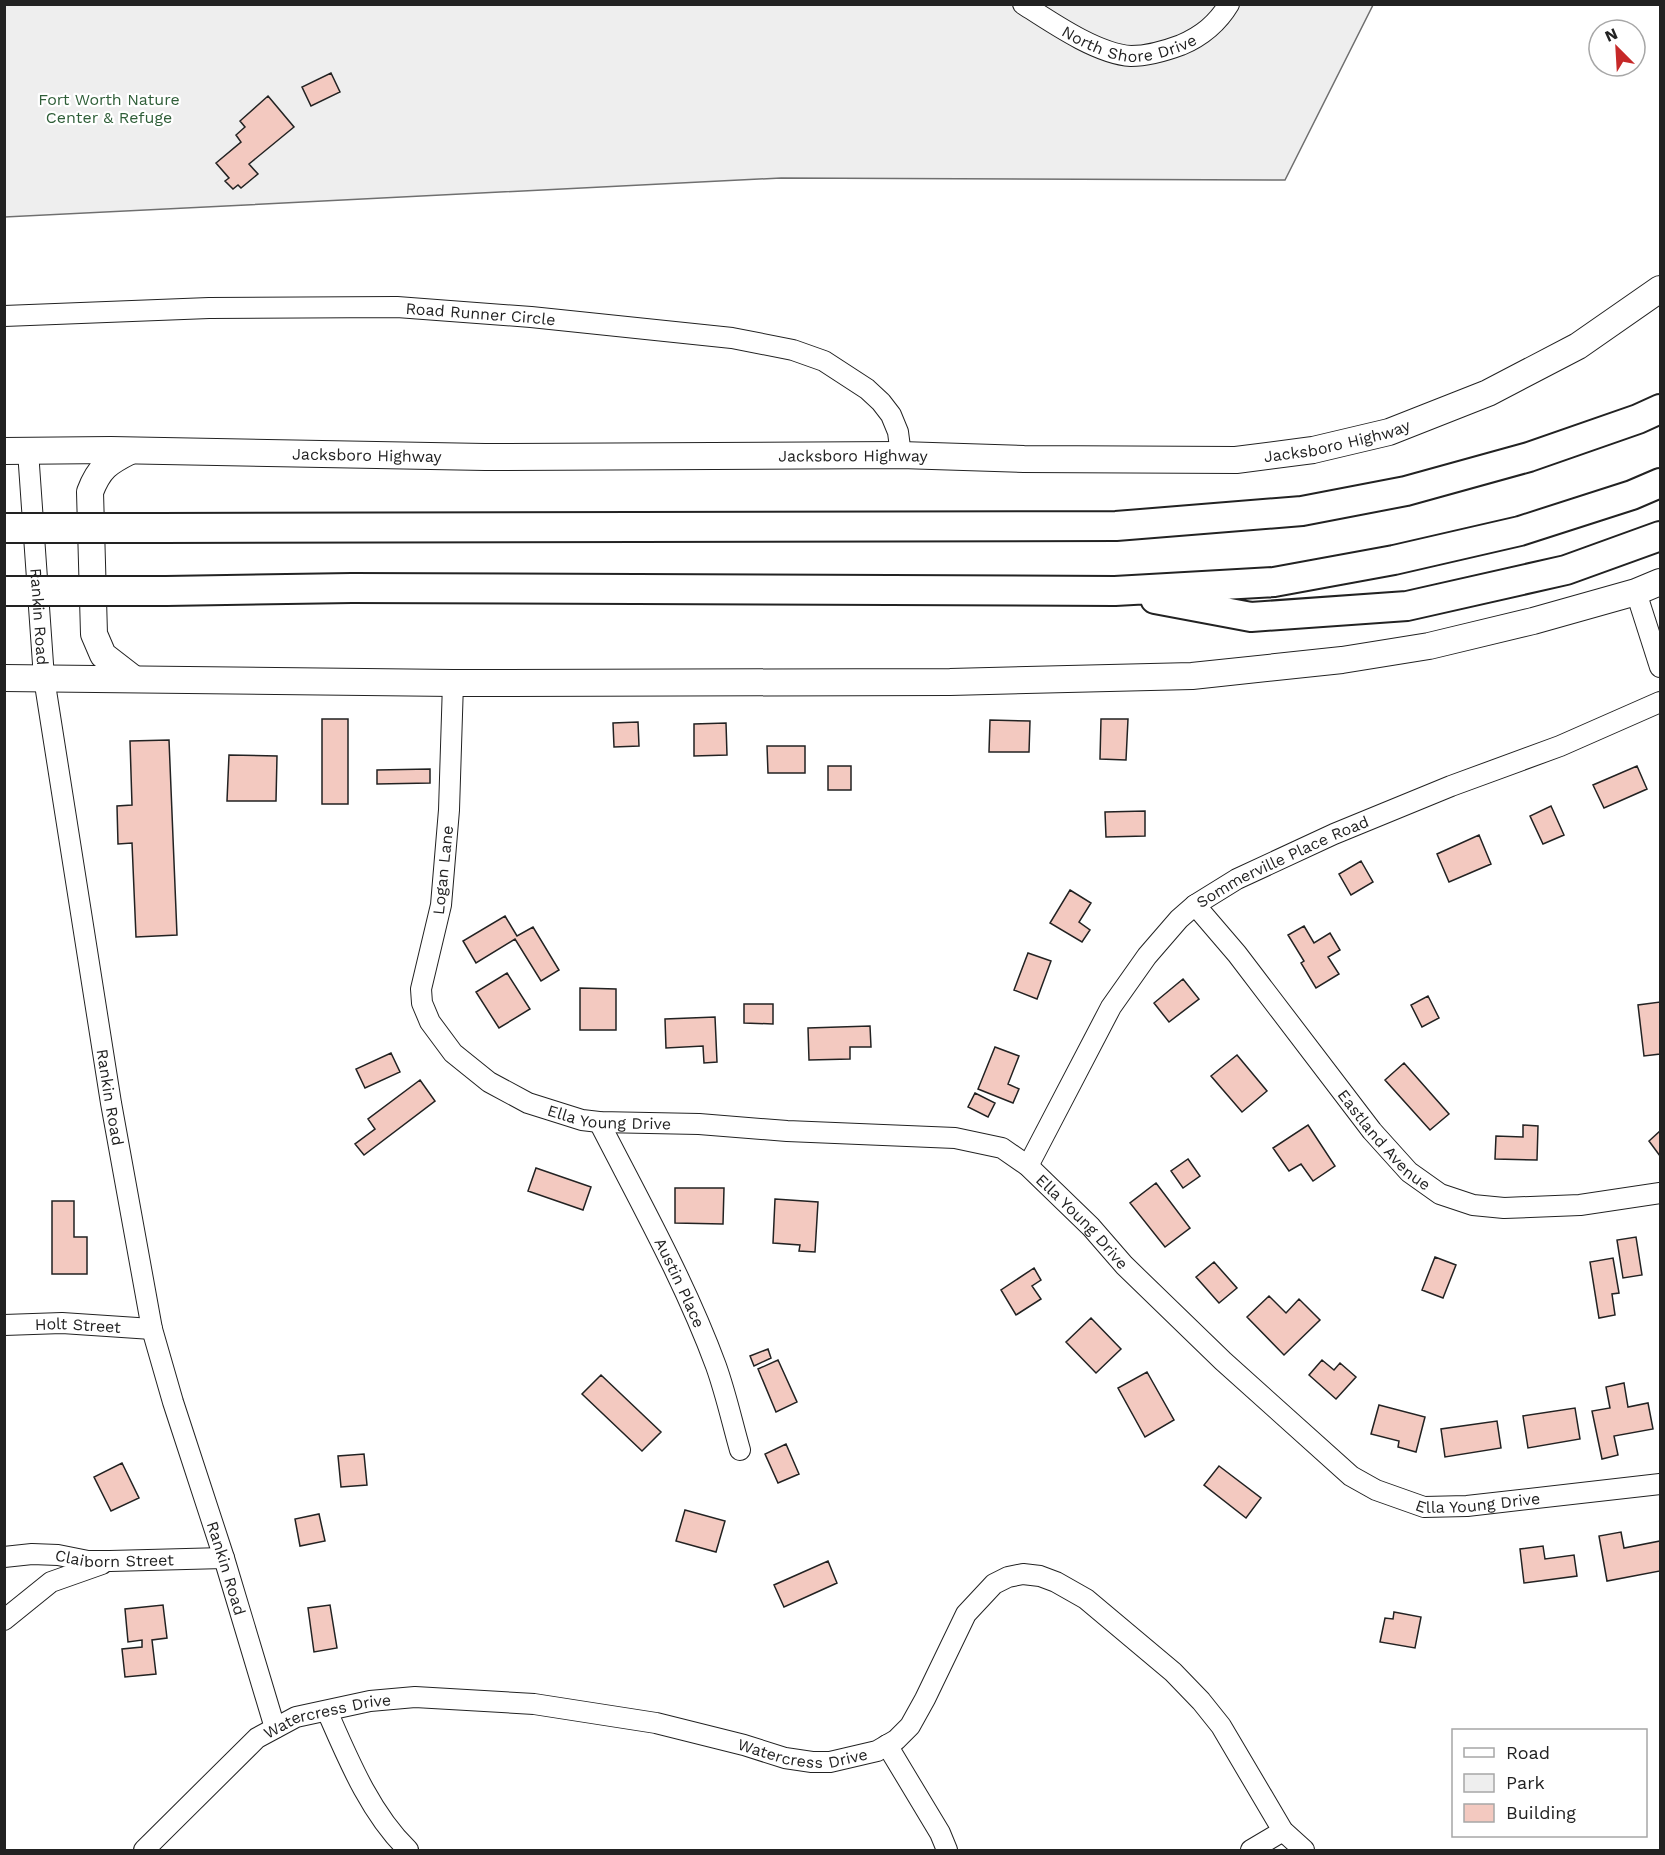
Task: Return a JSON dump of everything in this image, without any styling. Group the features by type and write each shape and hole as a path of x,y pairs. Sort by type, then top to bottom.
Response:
{"highway":[{"path":"4,528 1104,526 1163,522 1302,511 1406,491 1529,457 1638,419 1660,409"},
{"path":"4,591 352,588 1115,591 1274,582 1394,560 1520,531 1632,495 1660,483"},
{"path":"1115,591 1251,617 1407,606 1566,570 1660,536"}],"main road":[{"name":"Jacksboro Highway","path":"16,451 130,450 485,457 901,455 1024,459 1236,460 1313,450 1389,432 1488,393 1578,346 1660,288"},
{"path":"130,450 109,462 96,476 90,492 94,634 104,655 134,679"},
{"path":"4,678 453,683 950,682 1192,676 1342,660 1429,646 1533,621 1636,592 1660,582"}],"street":[{"name":"North Shore Drive","path":"1023,4 1076,37 1130,56 1162,52 1199,38 1220,20 1229,4"},
{"name":"Road Runner Circle","path":"4,316 209,308 397,307 531,317 732,338 801,352 824,361 867,389 891,415 898,432 901,455"},
{"name":"Rankin Road","path":"16,451 44,678 111,1103 152,1329 275,1728"},
{"path":"1636,592 1660,667"},
{"name":"Logan Lane","path":"448,1048 430,1022 422,1003 421,989 441,905 449,810 453,683"},
{"name":"Sommerville Place Road","path":"1028,1166 1111,1007 1147,956 1179,919 1195,905 1237,879 1334,834 1451,786 1560,746 1660,702"},
{"name":"Eastland Avenue","path":"1195,905 1237,954 1372,1131 1408,1172 1440,1194 1473,1205 1504,1208 1581,1205 1660,1193"},
{"name":"Ella Young Drive","path":"448,1048 489,1082 528,1102 582,1120 955,1138 1002,1148 1028,1166 1222,1361 1351,1476 1376,1490 1424,1507 1467,1506 1660,1484"},
{"name":"Austin Place","path":"599,1122 701,1328 720,1378 740,1450"},
{"name":"Holt Street","path":"4,1324 62,1323 152,1329"},
{"name":"Claiborn Street","path":"4,1557 32,1554 58,1555 88,1561 224,1558"},
{"path":"4,1620 51,1582 110,1561"},
{"name":"Watercress Drive","path":"144,1851 257,1738 296,1717 370,1701 415,1697 534,1704 656,1724 785,1758 812,1762 830,1762 877,1751 896,1740 910,1726 966,1614 994,1584 1008,1577 1023,1574 1040,1576 1056,1582 1086,1599 1173,1671 1202,1701 1221,1726 1283,1831 1304,1851"},
{"path":"327,1711 350,1763 371,1801 408,1851"},
{"path":"887,1745 940,1833 947,1851"},
{"path":"1251,1851 1283,1831"}],"green space":[{"name":"Fort Worth Nature Center & Refuge","path":"5,5 1373,5 1285,180 781,178 5,217"}],"building":[{"path":"331,73 340,92 311,106 302,87"},
{"path":"268,96 294,127 249,164 258,174 241,188 238,185 233,189 225,181 229,178 216,163 241,142 236,135 245,127 240,121"},
{"path":"322,719 348,719 348,804 322,804"},
{"path":"1101,719 1128,719 1126,760 1100,759"},
{"path":"990,720 1030,721 1029,752 989,752"},
{"path":"638,722 639,746 614,747 613,723"},
{"path":"726,723 727,755 694,756 694,724"},
{"path":"169,740 177,935 136,937 132,843 118,844 117,806 132,805 130,741"},
{"path":"767,746 805,746 805,773 768,773"},
{"path":"229,755 277,756 276,801 227,801"},
{"path":"828,766 851,766 851,790 828,790"},
{"path":"1637,766 1647,789 1604,808 1593,785"},
{"path":"430,769 430,783 377,784 377,770"},
{"path":"1551,806 1564,835 1543,844 1530,816"},
{"path":"1145,811 1145,836 1106,837 1105,812"},
{"path":"1479,835 1491,864 1449,882 1437,854"},
{"path":"1361,861 1373,882 1351,895 1339,874"},
{"path":"1070,890 1091,903 1079,922 1090,930 1082,942 1050,923"},
{"path":"505,916 517,936 533,927 559,970 541,981 515,939 476,963 463,941"},
{"path":"1304,926 1314,943 1330,933 1340,950 1328,957 1339,974 1316,988 1301,963 1304,961 1288,935"},
{"path":"1028,953 1051,961 1037,999 1014,990"},
{"path":"507,973 530,1009 499,1028 476,992"},
{"path":"1183,979 1199,999 1169,1022 1154,1003"},
{"path":"580,988 616,989 616,1030 580,1030"},
{"path":"1428,996 1439,1018 1422,1027 1411,1005"},
{"path":"1660,1002 1660,1054 1644,1056 1638,1005"},
{"path":"744,1004 773,1004 773,1024 744,1023"},
{"path":"715,1017 717,1062 704,1063 703,1046 666,1048 665,1019"},
{"path":"870,1026 871,1047 850,1047 850,1059 809,1060 808,1028"},
{"path":"995,1047 1019,1056 1008,1084 1019,1089 1013,1103 978,1089"},
{"path":"391,1053 400,1072 365,1088 356,1069"},
{"path":"1237,1055 1267,1091 1242,1112 1211,1076"},
{"path":"1404,1063 1449,1114 1430,1130 1385,1080"},
{"path":"420,1080 435,1101 364,1155 355,1144 375,1129 368,1119"},
{"path":"975,1093 995,1103 988,1117 968,1107"},
{"path":"1308,1125 1335,1166 1313,1181 1301,1164 1289,1171 1273,1148"},
{"path":"1523,1125 1538,1126 1537,1160 1495,1159 1496,1136 1523,1137"},
{"path":"1660,1131 1660,1156 1649,1141"},
{"path":"1188,1159 1200,1176 1183,1188 1171,1171"},
{"path":"536,1168 591,1187 583,1210 528,1191"},
{"path":"1156,1183 1190,1228 1165,1247 1130,1203"},
{"path":"675,1188 724,1188 723,1224 675,1223"},
{"path":"775,1199 818,1202 815,1252 799,1251 800,1245 773,1243"},
{"path":"52,1201 74,1201 74,1237 87,1237 87,1274 52,1274"},
{"path":"1636,1237 1642,1275 1623,1278 1617,1240"},
{"path":"1435,1257 1456,1265 1443,1298 1422,1290"},
{"path":"1613,1258 1619,1293 1612,1294 1615,1315 1599,1318 1590,1262"},
{"path":"1214,1262 1237,1288 1219,1303 1196,1277"},
{"path":"1034,1268 1041,1280 1032,1286 1041,1299 1016,1315 1001,1290"},
{"path":"1269,1296 1286,1313 1299,1299 1320,1320 1284,1355 1247,1317"},
{"path":"1091,1318 1121,1349 1096,1373 1066,1342"},
{"path":"768,1349 771,1358 754,1366 750,1356"},
{"path":"778,1360 797,1402 776,1412 758,1369"},
{"path":"1322,1360 1334,1370 1340,1363 1356,1377 1336,1399 1309,1375"},
{"path":"1147,1372 1174,1420 1145,1437 1118,1388"},
{"path":"601,1375 661,1432 642,1451 582,1394"},
{"path":"1624,1383 1628,1407 1648,1403 1653,1429 1614,1436 1618,1455 1602,1459 1592,1411 1610,1408 1606,1387"},
{"path":"1379,1405 1425,1417 1416,1452 1398,1447 1399,1441 1371,1434"},
{"path":"1575,1408 1580,1439 1528,1448 1523,1416"},
{"path":"1497,1421 1501,1448 1445,1457 1441,1429"},
{"path":"786,1444 799,1474 778,1483 765,1454"},
{"path":"364,1454 367,1485 341,1487 338,1456"},
{"path":"122,1463 139,1498 111,1511 94,1477"},
{"path":"1219,1466 1261,1498 1246,1518 1204,1485"},
{"path":"685,1510 725,1521 716,1552 676,1541"},
{"path":"319,1514 325,1541 300,1546 295,1519"},
{"path":"1621,1532 1624,1548 1660,1541 1660,1571 1607,1581 1599,1536"},
{"path":"1543,1546 1545,1559 1574,1555 1577,1576 1524,1583 1520,1549"},
{"path":"828,1561 837,1583 784,1607 774,1585"},
{"path":"163,1605 167,1638 152,1640 156,1674 125,1677 122,1649 142,1647 142,1640 128,1642 125,1609"},
{"path":"330,1605 337,1648 314,1652 308,1608"},
{"path":"1394,1612 1421,1617 1415,1648 1380,1642 1385,1618 1393,1619"}]}
